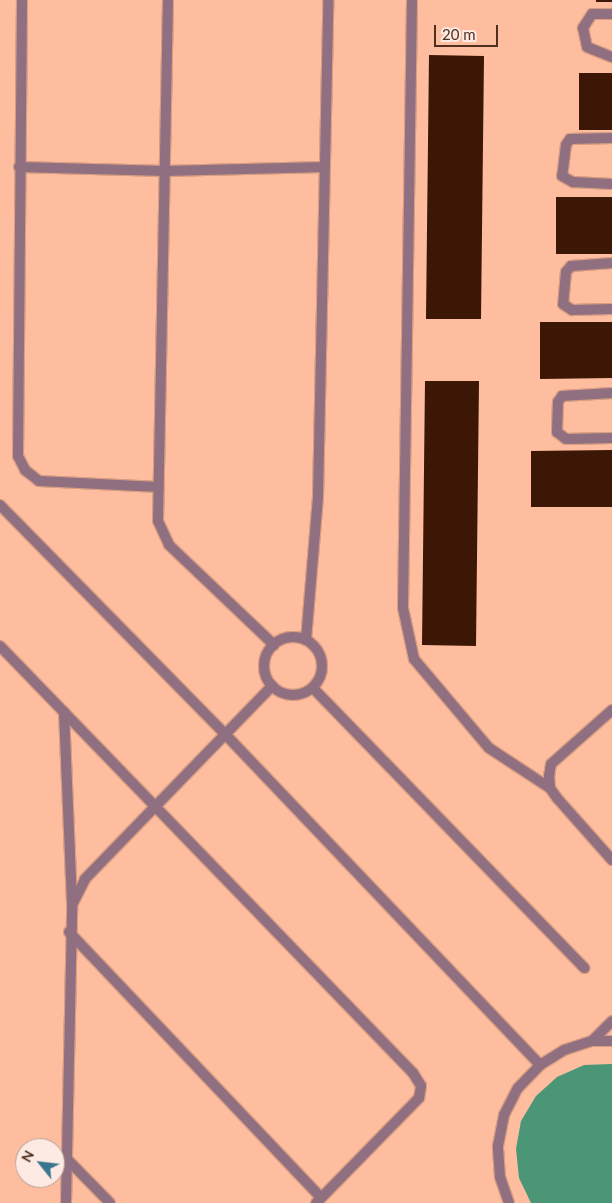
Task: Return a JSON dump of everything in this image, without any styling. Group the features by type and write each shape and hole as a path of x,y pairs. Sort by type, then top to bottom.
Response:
{"street":[{"path":"22,0 19,167 18,456 25,470 39,481 159,487"},
{"path":"168,0 158,521 169,544 274,645"},
{"path":"306,640 318,497 328,0"},
{"path":"412,0 403,608 414,659 489,748 550,788 612,860"},
{"path":"612,14 592,14 583,28 587,47 612,57"},
{"path":"612,138 570,139 566,145 562,176 573,182 612,184"},
{"path":"19,167 165,171 325,166"},
{"path":"612,263 571,266 566,272 563,304 572,310 612,310"},
{"path":"612,393 562,396 558,402 557,432 566,439 612,438"},
{"path":"0,505 225,734 540,1065"},
{"path":"295,637 306,640 321,657 322,668 312,688 292,695 272,686 264,665 274,645 295,637"},
{"path":"0,646 413,1073 421,1086 419,1098 318,1200 69,932"},
{"path":"72,905 85,879 272,686"},
{"path":"312,688 584,968"},
{"path":"550,788 552,764 612,710"},
{"path":"64,712 72,905 69,932 66,1203"},
{"path":"592,1041 612,1021"},
{"path":"509,1203 500,1177 498,1146 504,1115 518,1088 540,1065 564,1050 592,1041 612,1041"},
{"path":"66,1158 110,1203"}],"shaded area":[{"path":"612,1064 612,1203 531,1203 519,1178 516,1149 521,1121 536,1096 557,1077 584,1065"}],"building":[{"path":"596,0 612,0 612,2 596,2"},
{"path":"429,55 484,56 481,319 426,319"},
{"path":"579,73 612,73 612,130 579,130"},
{"path":"556,197 612,197 612,254 556,254"},
{"path":"540,322 612,322 612,378 540,379"},
{"path":"425,381 479,381 476,646 422,645"},
{"path":"612,450 612,507 531,507 531,451"}]}
